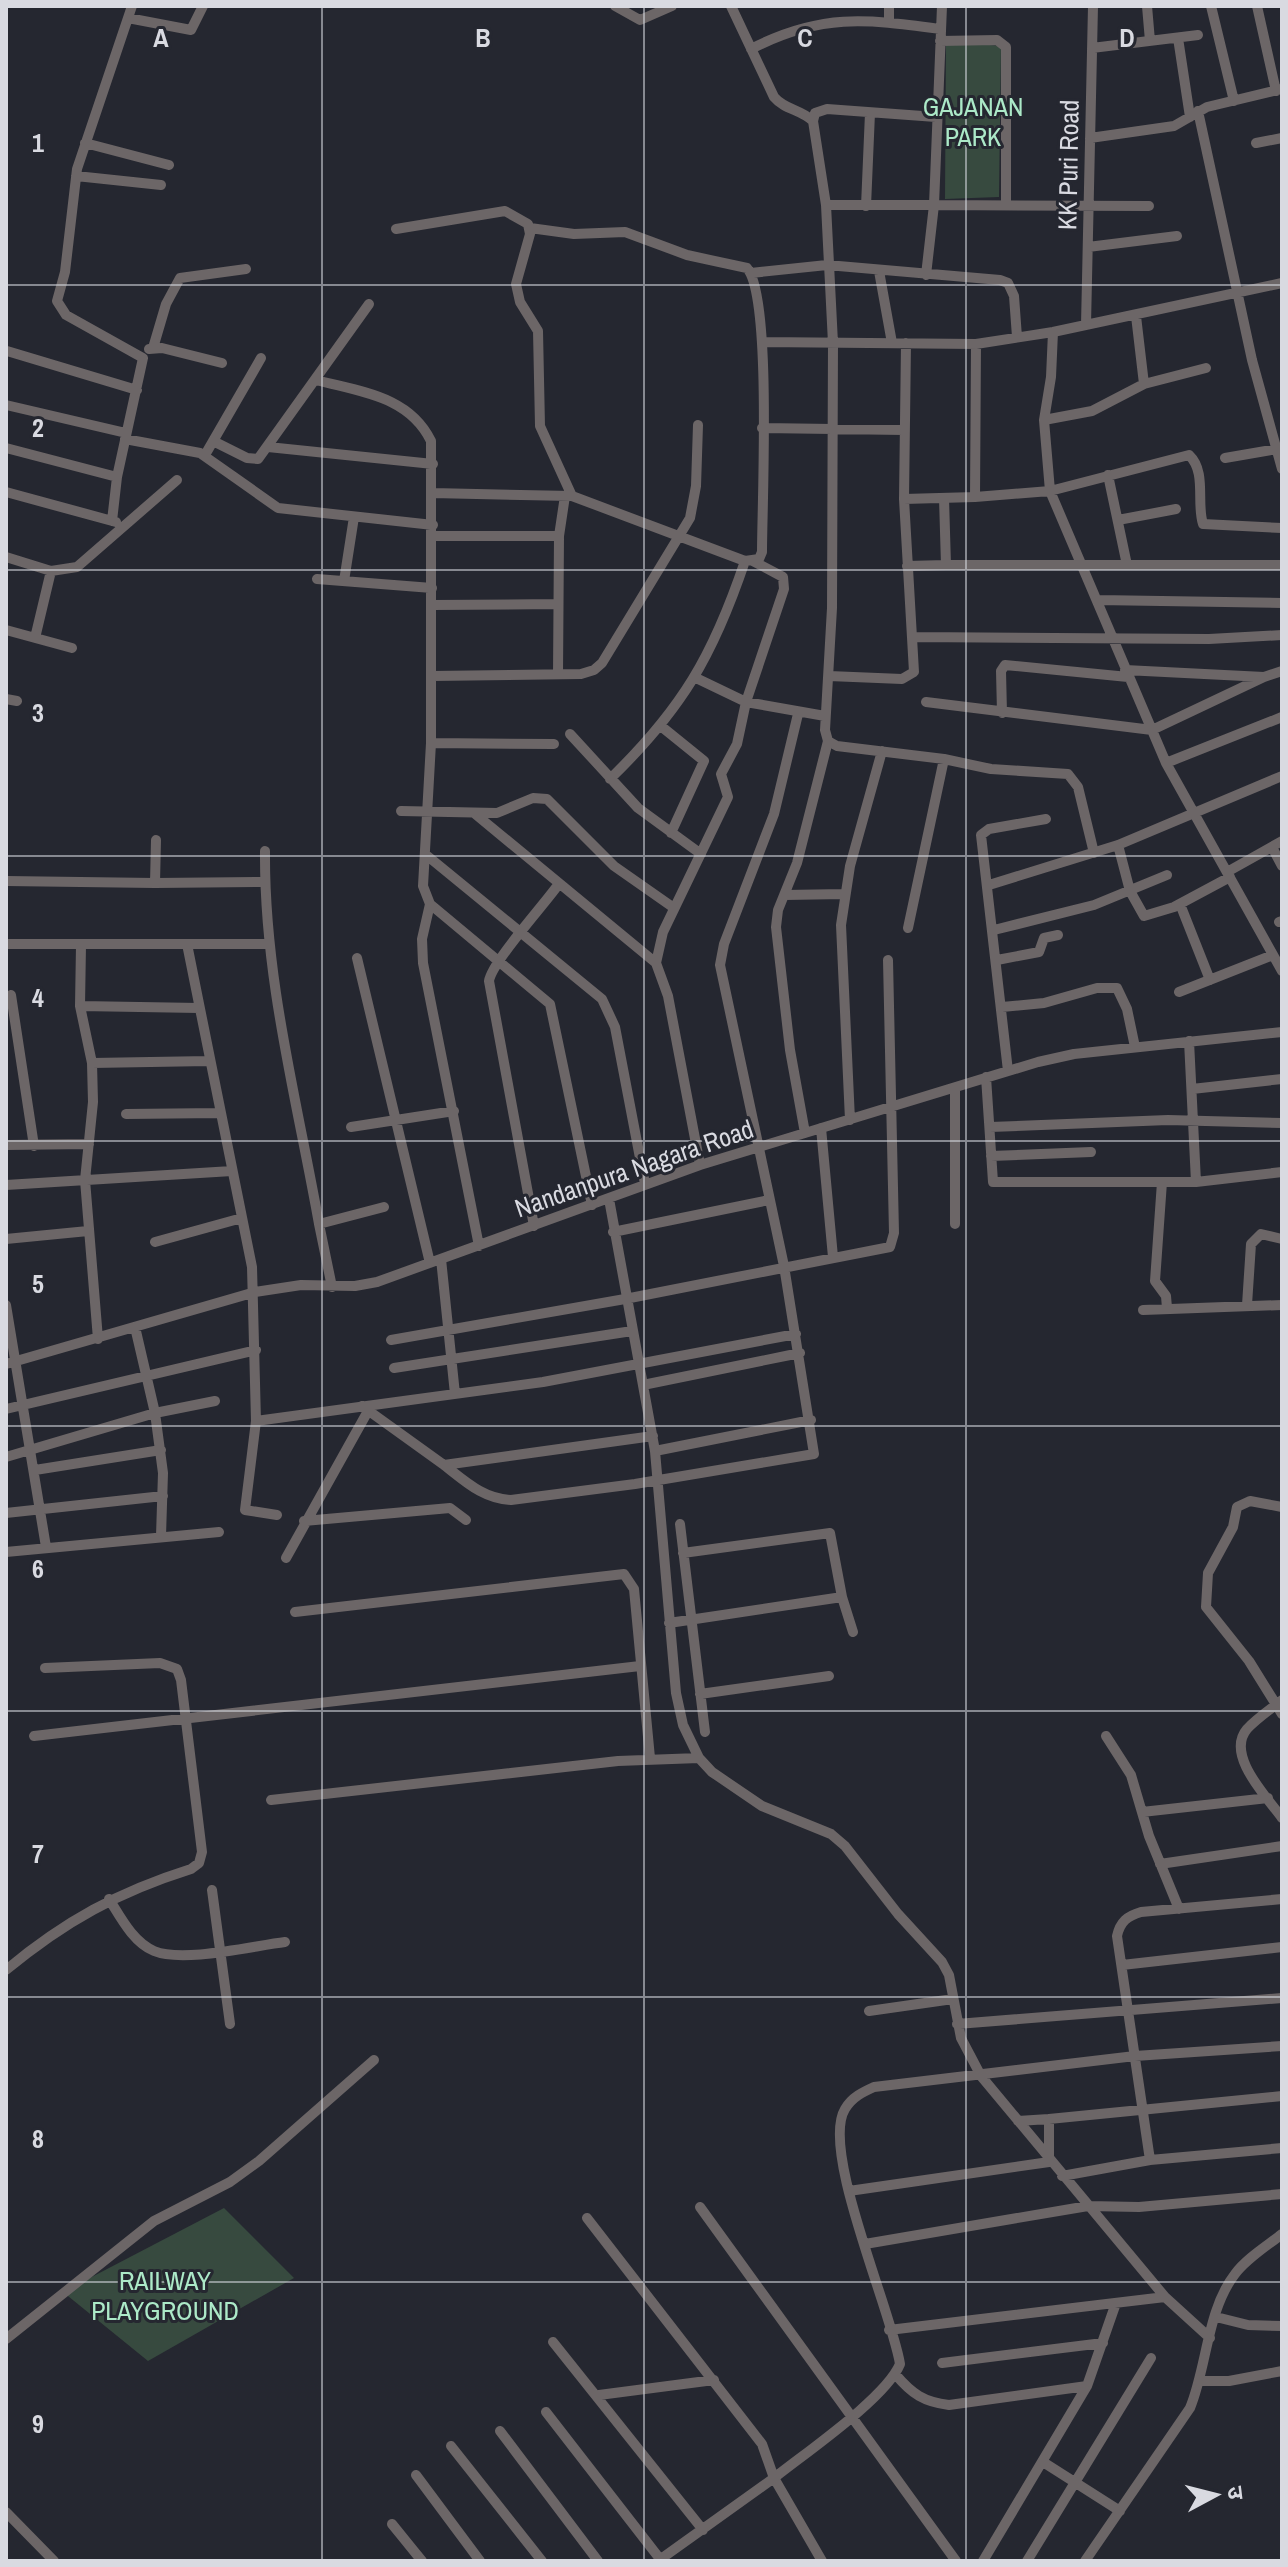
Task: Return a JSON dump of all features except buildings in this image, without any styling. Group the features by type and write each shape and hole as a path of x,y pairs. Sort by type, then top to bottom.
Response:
{"street":[{"path":"132,6 76,176 58,306 66,315 141,355"},
{"path":"128,18 191,30 203,6"},
{"path":"615,6 640,20 672,6"},
{"path":"731,6 780,104 805,113 813,121"},
{"path":"889,6 889,22"},
{"path":"926,275 934,205 942,6"},
{"name":"KK Puri Road","path":"1086,325 1093,6"},
{"path":"1147,6 1150,41"},
{"path":"1211,6 1234,101"},
{"path":"1090,138 1174,126 1194,114 1279,90 1257,6"},
{"path":"751,49 805,26 856,19 940,29"},
{"path":"1092,48 1198,35"},
{"path":"1178,38 1282,469"},
{"path":"940,41 997,40 1006,47 1006,204"},
{"path":"805,1133 790,1050 776,927 828,741 825,716 833,534 833,343 826,205 813,121 815,113 827,109 936,117"},
{"path":"866,206 870,113"},
{"path":"1256,143 1282,138"},
{"path":"85,143 169,165"},
{"path":"76,176 161,185"},
{"path":"826,205 1149,206"},
{"path":"396,229 505,211 530,228 574,234 625,232 687,255 747,268 756,287 762,342 762,552 759,559 749,561"},
{"path":"530,228 516,284 520,302 538,331 540,426 569,496 559,536 558,674"},
{"path":"1088,247 1177,236"},
{"path":"751,273 827,265 1008,283 1014,296 1017,337"},
{"path":"153,348 166,304 180,278 246,269"},
{"path":"879,271 892,343"},
{"path":"762,342 976,344 1136,316 1282,283"},
{"path":"213,441 253,460 268,447 369,304"},
{"path":"1136,316 1144,384"},
{"path":"1053,332 1051,377 1044,420 1050,491 1166,763 1191,813 1282,971"},
{"path":"829,676 910,677 916,664 904,499 906,343"},
{"path":"975,497 976,344"},
{"path":"141,355 153,348 222,363"},
{"path":"7,351 137,390"},
{"path":"112,521 117,477 143,366 141,355"},
{"path":"205,455 261,358"},
{"path":"1044,420 1082,414 1144,384 1206,368"},
{"path":"316,380 399,403 427,433 433,464 432,676 423,886 430,904 546,998 554,1013 592,1205"},
{"path":"6,405 205,455 278,508 432,531 559,536"},
{"path":"432,676 558,674 594,670 602,663 679,538 694,503 698,425"},
{"path":"762,428 904,430"},
{"path":"268,447 433,464"},
{"path":"6,448 117,477"},
{"path":"1225,458 1277,449"},
{"path":"904,499 1050,491 1189,455 1195,462 1200,484 1203,524 1282,528"},
{"path":"1108,475 1127,565"},
{"path":"6,557 51,571 77,567 177,480"},
{"path":"6,492 124,525"},
{"path":"432,493 569,496 749,561 779,574 785,582 746,702 737,744 721,774 728,797 657,947 656,963 668,996 700,1165"},
{"path":"944,498 946,565"},
{"path":"1118,520 1176,509"},
{"path":"344,581 354,517"},
{"path":"610,779 662,727 696,678 725,620 749,561"},
{"path":"907,566 1282,565"},
{"path":"35,638 51,571"},
{"path":"317,579 432,588"},
{"path":"1098,600 1282,603"},
{"path":"432,605 558,604"},
{"path":"6,630 72,648"},
{"path":"913,637 1209,639 1282,635"},
{"path":"1002,713 1001,671 1005,665 1264,677"},
{"path":"926,702 1152,730 1282,671"},
{"path":"696,678 746,702 798,714 825,716"},
{"path":"365,1409 494,1500 811,1457 816,1449 784,1266 720,965 724,944 774,814 798,714"},
{"path":"1166,763 1282,717"},
{"path":"662,727 704,761 671,833"},
{"path":"570,734 638,808 701,854"},
{"path":"828,741 837,746 944,759 991,769 1068,774 1078,787 1094,853"},
{"path":"431,743 554,744"},
{"path":"850,1120 841,936 844,894 882,751"},
{"path":"908,928 944,759"},
{"path":"989,885 1118,845 1282,776"},
{"path":"401,811 474,813 509,810 533,798 547,799 614,866 674,908"},
{"path":"474,813 656,963"},
{"path":"1008,1071 989,885 981,842 983,832 1046,819"},
{"path":"155,883 156,840"},
{"path":"1118,845 1130,891 1138,910 1146,916 1180,904 1277,844 1282,866"},
{"path":"265,851 267,944 332,1287"},
{"path":"425,854 520,936 602,999 610,1011 645,1184"},
{"path":"994,930 1094,905 1167,875"},
{"path":"6,881 265,882"},
{"path":"534,1226 490,990 490,973 496,959 520,936 558,885"},
{"path":"785,895 844,894"},
{"path":"430,904 422,939 423,963 479,1246"},
{"path":"1180,904 1210,980"},
{"path":"997,960 1039,952 1044,938 1058,935"},
{"path":"6,944 267,944"},
{"path":"187,944 255,1292 256,1421 245,1510 277,1515"},
{"path":"81,945 80,1006 92,1063 93,1102 85,1180 98,1339"},
{"path":"1179,992 1273,955"},
{"path":"357,958 396,1121 436,1261 450,1331 455,1394"},
{"path":"391,1340 885,1249 893,1241 888,960"},
{"path":"1002,1007 1044,1003 1097,988 1117,988 1127,1009 1135,1047"},
{"path":"11,995 34,1146"},
{"path":"80,1006 199,1008"},
{"name":"Nandanpura Nagara Road","path":"11,1362 255,1292 301,1285 332,1287 377,1282 700,1165 1008,1071 1074,1054 1282,1032"},
{"path":"1189,1041 1196,1182"},
{"path":"92,1063 209,1061"},
{"path":"986,1077 991,1176 999,1183 1065,1180 1196,1182 1281,1174"},
{"path":"1192,1089 1282,1079"},
{"path":"955,1088 955,1224"},
{"path":"351,1127 454,1111"},
{"path":"126,1114 220,1113"},
{"path":"990,1127 1193,1120 1282,1123"},
{"path":"821,1128 833,1257"},
{"path":"6,1145 89,1144"},
{"path":"991,1156 1091,1152"},
{"path":"6,1185 232,1171"},
{"path":"1162,1182 1155,1281 1166,1296 1167,1308"},
{"path":"609,1199 625,1299 653,1436 676,1693 683,1725 699,1758 737,1793 812,1824 845,1846 898,1914 942,1962 949,1975 957,2024 981,2076 1049,2162 1165,2297 1210,2338"},
{"path":"613,1232 769,1200"},
{"path":"319,1224 384,1207"},
{"path":"155,1242 242,1218"},
{"path":"6,1239 88,1231"},
{"path":"1247,1305 1251,1244 1261,1234 1282,1239"},
{"path":"6,1305 11,1362 32,1448 46,1547"},
{"path":"1143,1310 1282,1305"},
{"path":"135,1327 161,1450 161,1536"},
{"path":"394,1368 632,1331"},
{"path":"256,1421 365,1409 639,1365 796,1334"},
{"path":"6,1409 146,1373 256,1350"},
{"path":"643,1385 800,1353"},
{"path":"6,1457 155,1413 215,1401"},
{"path":"286,1558 365,1409"},
{"path":"655,1451 811,1420"},
{"path":"444,1465 653,1436"},
{"path":"35,1470 161,1450"},
{"path":"6,1513 163,1496"},
{"path":"1282,1507 1250,1501 1237,1507 1233,1527 1215,1556 1204,1591 1206,1607 1214,1621 1249,1661 1280,1707 1245,1731 1241,1748 1252,1776 1282,1818"},
{"path":"304,1521 450,1508 466,1520"},
{"path":"680,1524 705,1732"},
{"path":"6,1552 219,1532"},
{"path":"683,1553 830,1533 842,1597 853,1632"},
{"path":"295,1612 616,1573 630,1579 634,1589 650,1758"},
{"path":"669,1623 842,1597"},
{"path":"6,1970 37,1944 109,1899 199,1863 202,1852 181,1680 169,1664 45,1668"},
{"path":"34,1736 640,1666"},
{"path":"700,1694 829,1676"},
{"path":"1106,1736 1131,1775 1160,1864 1179,1909"},
{"path":"271,1800 650,1758 699,1758"},
{"path":"1142,1812 1268,1798"},
{"path":"1160,1864 1282,1846"},
{"path":"212,1890 230,2024"},
{"path":"109,1899 138,1940 154,1951 175,1955 285,1942"},
{"path":"1150,2160 1117,1936 1124,1920 1141,1912 1282,1899"},
{"path":"1122,1965 1282,1947"},
{"path":"957,2024 1282,1998"},
{"path":"869,2011 953,1999"},
{"path":"546,2412 659,2560 774,2478 851,2417 896,2375 900,2364 849,2191 840,2125 845,2110 859,2094 874,2087 1135,2056 1282,2046"},
{"path":"6,2339 154,2221 230,2182 259,2161 374,2060"},
{"path":"1018,2121 1282,2096"},
{"path":"1049,2119 1049,2162"},
{"path":"1062,2176 1150,2160 1282,2148"},
{"path":"849,2191 1049,2162"},
{"path":"865,2244 1088,2206 1139,2207 1282,2194"},
{"path":"700,2207 956,2561"},
{"path":"587,2218 762,2444 774,2478 822,2561"},
{"path":"1085,2561 1190,2408 1201,2381 1225,2289 1236,2272 1282,2234"},
{"path":"889,2330 1165,2297"},
{"path":"983,2561 1087,2386 1116,2303"},
{"path":"1216,2317 1248,2325 1282,2326"},
{"path":"553,2342 599,2395 703,2530"},
{"path":"942,2363 1103,2343"},
{"path":"1027,2561 1151,2358"},
{"path":"1201,2381 1229,2381 1282,2371"},
{"path":"896,2375 912,2393 929,2403 949,2405 1087,2386"},
{"path":"599,2395 714,2380"},
{"path":"500,2431 598,2561"},
{"path":"451,2446 542,2561"},
{"path":"1043,2462 1120,2511"},
{"path":"416,2475 480,2561"},
{"path":"6,2512 54,2561"},
{"path":"392,2524 422,2561"}],"green space":[{"name":"GAJANAN PARK","path":"946,41 1001,46 999,197 945,199"},
{"name":"RAILWAY PLAYGROUND","path":"224,2208 294,2278 148,2361 63,2292"}]}
